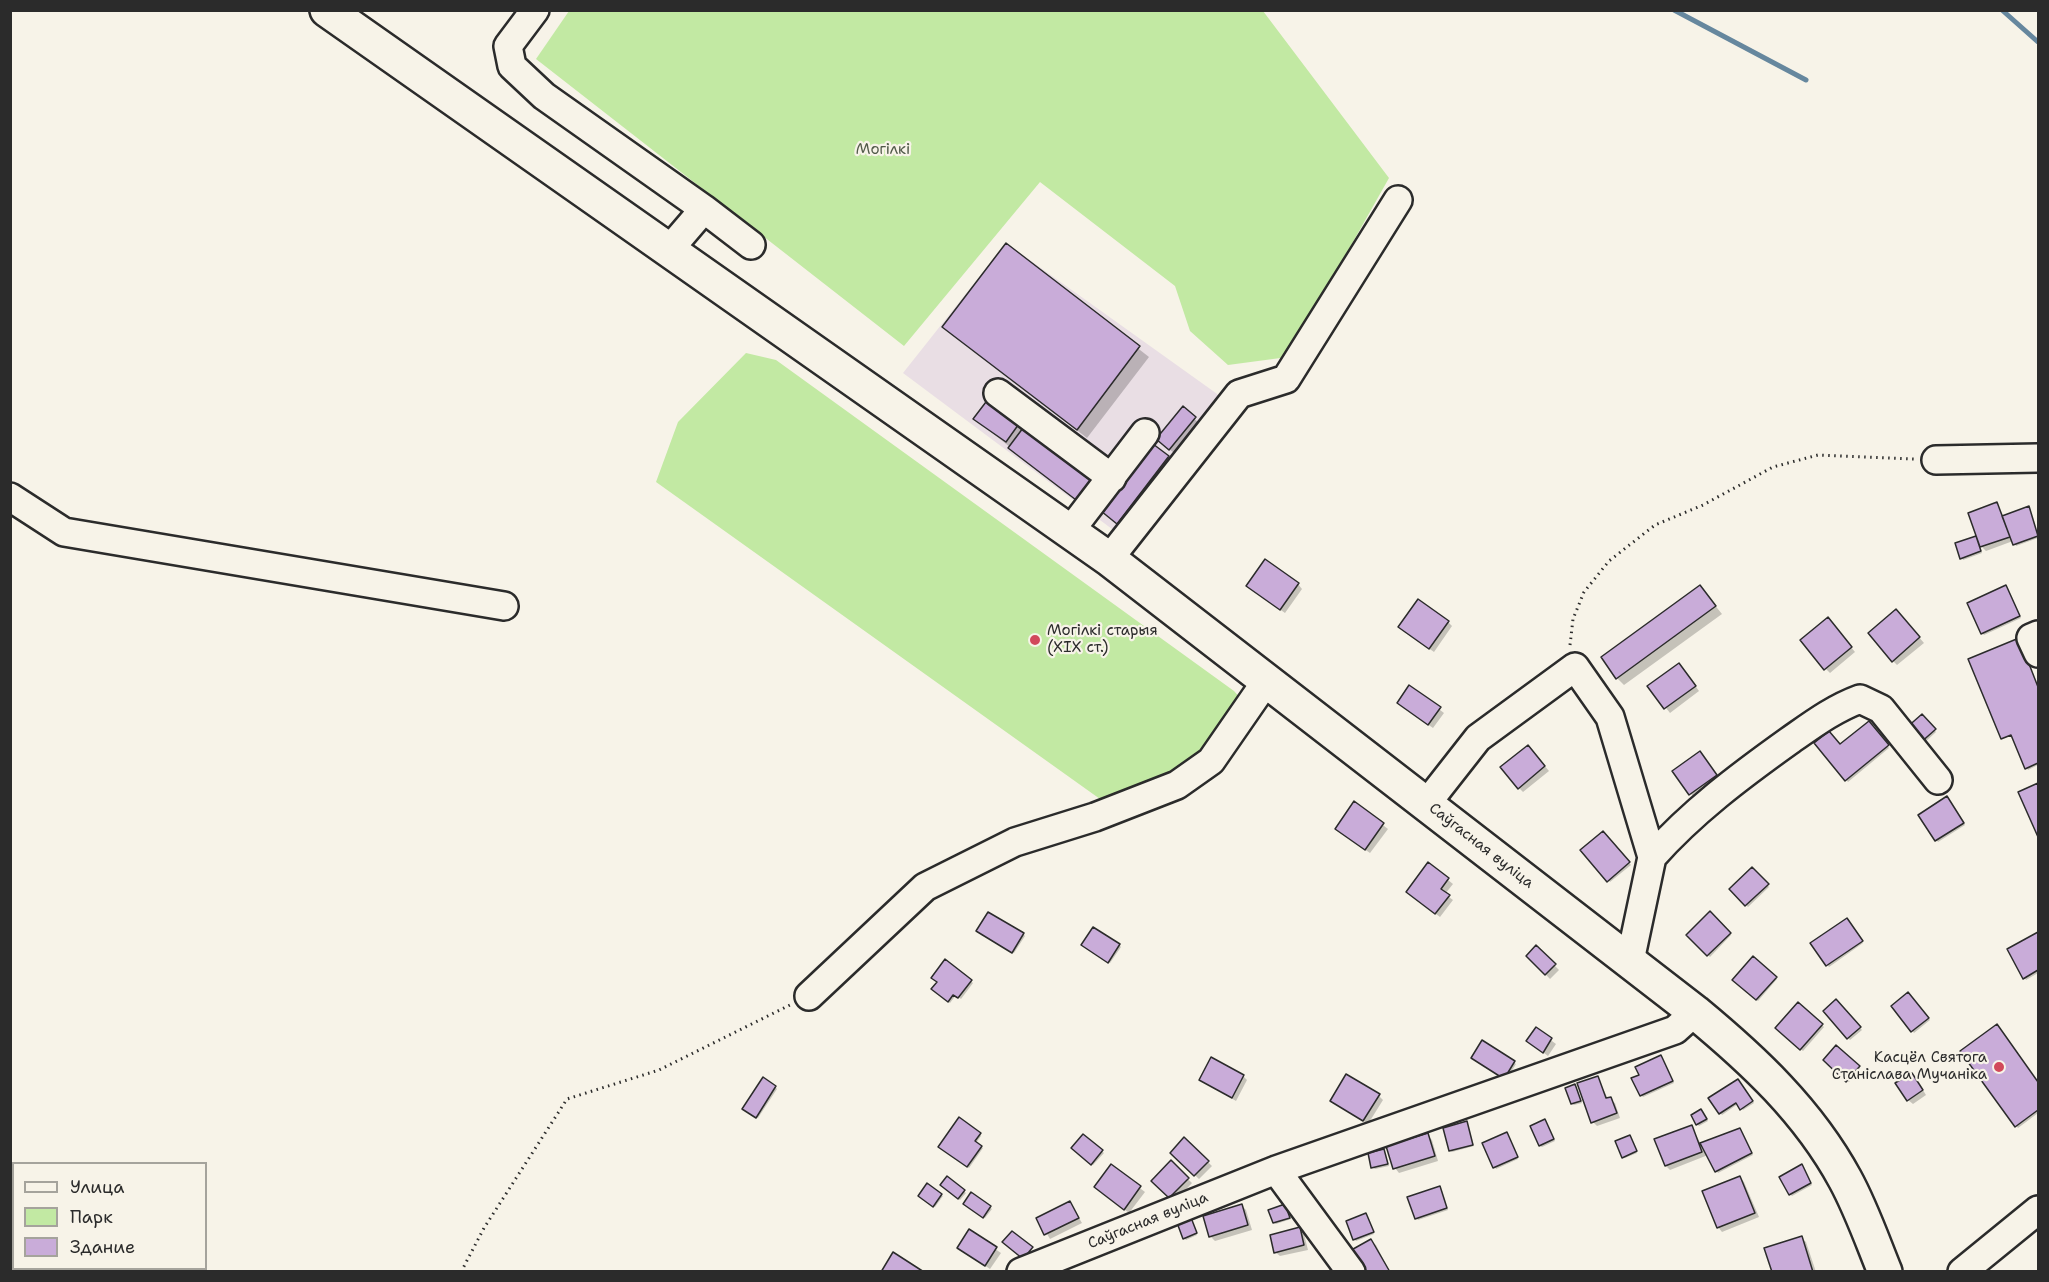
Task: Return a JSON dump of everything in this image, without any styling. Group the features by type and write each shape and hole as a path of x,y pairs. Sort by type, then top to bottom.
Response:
{"main road":[{"name":"Саўгасная вуліца","path":"327,10 1109,559 1695,1012 1742,1051 1796,1108 1844,1177 1885,1272"}],"street":[{"path":"535,10 507,46 512,66 543,96 752,245"},
{"path":"1109,559 1239,394 1286,379 1398,200"},
{"path":"668,251 704,209"},
{"path":"998,393 1112,477"},
{"path":"1070,531 1145,433"},
{"path":"1936,460 2038,458"},
{"path":"10,497 64,532 504,606"},
{"path":"2038,635 2031,638 2038,653"},
{"path":"1427,803 1478,738 1575,667 1611,717 1652,857 1630,961"},
{"path":"809,996 925,887 1015,842 1095,817 1177,786 1211,761 1267,680"},
{"path":"1652,857 1676,830 1740,776 1839,707 1860,699 1881,709 1938,780"},
{"name":"Саўгасная вуліца","path":"1021,1272 1276,1170 1675,1030 1695,1012"},
{"path":"1276,1170 1351,1272"},
{"path":"1962,1272 2038,1210"}],"path":[{"path":"1575,667 1569,641 1573,619 1584,592 1609,561 1654,525 1703,505 1773,467 1818,455 1936,460"},
{"path":"461,1272 484,1228 567,1099 659,1070 809,996"}],"shaded area":[{"path":"1006,243 1220,396 1116,532 903,373"}],"green space":[{"name":"Могілкі","path":"569,11 1263,11 1389,178 1288,357 1228,365 1190,331 1175,286 1040,182 904,346 536,59"},
{"path":"746,353 776,360 1234,691 1243,701 1200,760 1107,804 656,482 678,422"}],"building":[{"path":"1006,243 1140,346 1077,430 942,327"},
{"path":"989,398 1021,421 1006,442 973,419"},
{"path":"1183,406 1196,417 1169,450 1156,439"},
{"path":"1023,428 1095,484 1080,503 1008,448"},
{"path":"1153,444 1169,456 1117,524 1101,511"},
{"path":"1997,502 2010,537 1980,547 1968,513"},
{"path":"2029,506 2038,536 2013,545 2002,516"},
{"path":"1976,536 1981,551 1960,559 1955,543"},
{"path":"1265,559 1299,583 1280,610 1246,586"},
{"path":"1700,585 1716,606 1616,679 1601,657"},
{"path":"2006,585 2020,616 1981,634 1967,603"},
{"path":"1418,599 1449,621 1429,649 1398,627"},
{"path":"1896,609 1920,637 1892,662 1868,633"},
{"path":"1828,617 1852,647 1824,670 1800,640"},
{"path":"2019,638 2038,687 2038,763 2025,769 2011,735 2001,739 1968,659"},
{"path":"1679,663 1696,686 1664,709 1647,686"},
{"path":"1409,685 1441,707 1428,725 1397,703"},
{"path":"1922,714 1936,729 1919,744 1905,729"},
{"path":"1869,721 1889,745 1845,781 1814,743 1829,731 1840,744"},
{"path":"1528,745 1545,766 1518,789 1500,767"},
{"path":"1700,751 1717,775 1689,795 1672,771"},
{"path":"2038,783 2038,837 2018,792"},
{"path":"1947,796 1964,823 1935,841 1918,815"},
{"path":"1354,801 1384,823 1365,850 1335,829"},
{"path":"1603,831 1630,862 1607,882 1580,850"},
{"path":"1428,862 1449,878 1441,889 1450,895 1435,914 1406,892"},
{"path":"1752,867 1769,884 1745,906 1729,889"},
{"path":"1710,911 1731,933 1707,956 1686,935"},
{"path":"988,912 1024,933 1012,953 976,931"},
{"path":"1847,918 1863,941 1826,966 1810,943"},
{"path":"1093,927 1120,944 1108,963 1081,945"},
{"path":"2038,932 2038,970 2023,979 2007,949"},
{"path":"1536,945 1556,964 1545,975 1526,956"},
{"path":"1753,956 1777,977 1756,1000 1732,980"},
{"path":"945,959 972,980 958,998 953,995 948,1002 931,989 937,982 931,978"},
{"path":"1908,992 1929,1018 1911,1032 1891,1006"},
{"path":"1836,999 1861,1027 1847,1039 1823,1011"},
{"path":"1798,1002 1823,1024 1800,1050 1775,1028"},
{"name":"Касцёл Святога Станіслава Мучаніка","path":"1997,1024 2038,1082 2038,1110 2015,1127 1960,1051"},
{"path":"1536,1027 1552,1038 1543,1053 1526,1041"},
{"path":"1482,1040 1515,1061 1504,1079 1471,1058"},
{"path":"1836,1045 1860,1066 1846,1082 1823,1060"},
{"path":"1661,1055 1673,1081 1640,1096 1631,1078 1639,1075 1635,1067"},
{"path":"1211,1057 1244,1075 1232,1098 1199,1080"},
{"path":"1912,1073 1923,1090 1907,1101 1895,1083"},
{"path":"1346,1074 1380,1094 1363,1121 1330,1101"},
{"path":"1598,1076 1606,1098 1611,1097 1617,1113 1591,1123 1577,1083"},
{"path":"763,1077 776,1086 756,1118 742,1109"},
{"path":"1738,1079 1753,1101 1740,1110 1736,1103 1719,1114 1708,1098"},
{"path":"1575,1084 1581,1101 1571,1104 1565,1088"},
{"path":"1701,1109 1707,1119 1696,1125 1691,1115"},
{"path":"959,1117 981,1133 975,1141 982,1146 967,1167 938,1147"},
{"path":"1545,1119 1554,1139 1539,1146 1530,1126"},
{"path":"1467,1121 1473,1145 1449,1151 1443,1128"},
{"path":"1692,1125 1702,1152 1665,1166 1654,1139"},
{"path":"1740,1128 1752,1153 1715,1172 1700,1143"},
{"path":"1507,1132 1518,1157 1493,1168 1482,1143"},
{"path":"1428,1133 1435,1156 1393,1169 1386,1146"},
{"path":"1083,1134 1103,1150 1091,1165 1071,1148"},
{"path":"1630,1135 1637,1151 1622,1158 1615,1141"},
{"path":"1184,1137 1209,1161 1194,1176 1170,1153"},
{"path":"1384,1149 1388,1164 1371,1168 1368,1153"},
{"path":"1171,1160 1189,1178 1169,1198 1151,1181"},
{"path":"1111,1164 1141,1186 1124,1210 1094,1187"},
{"path":"1802,1164 1811,1183 1789,1195 1779,1177"},
{"path":"947,1176 965,1190 958,1199 940,1185"},
{"path":"1740,1176 1755,1213 1717,1228 1702,1191"},
{"path":"927,1183 942,1194 933,1207 918,1196"},
{"path":"1440,1186 1447,1208 1415,1219 1407,1197"},
{"path":"971,1192 991,1206 983,1218 963,1204"},
{"path":"1070,1201 1079,1218 1044,1235 1036,1218"},
{"path":"1242,1204 1248,1225 1209,1237 1203,1216"},
{"path":"1285,1204 1290,1218 1273,1223 1268,1210"},
{"path":"1366,1213 1374,1232 1353,1240 1346,1221"},
{"path":"1190,1215 1197,1233 1183,1239 1176,1220"},
{"path":"1300,1227 1304,1245 1274,1253 1270,1235"},
{"path":"969,1229 997,1247 985,1266 957,1248"},
{"path":"1012,1231 1033,1247 1023,1259 1002,1242"},
{"path":"1802,1236 1813,1272 1772,1272 1764,1248"},
{"path":"1371,1239 1390,1272 1357,1272 1346,1253"},
{"path":"893,1252 924,1272 881,1272"}],"waterway":[{"path":"1674,10 1806,80"},
{"path":"2002,10 2038,42"}],"place":[{"name":"Могілкі старыя (XIX ст.)","path":"1035,640"},
{"name":"Касцёл Святога Станіслава Мучаніка","path":"1999,1067"}]}
